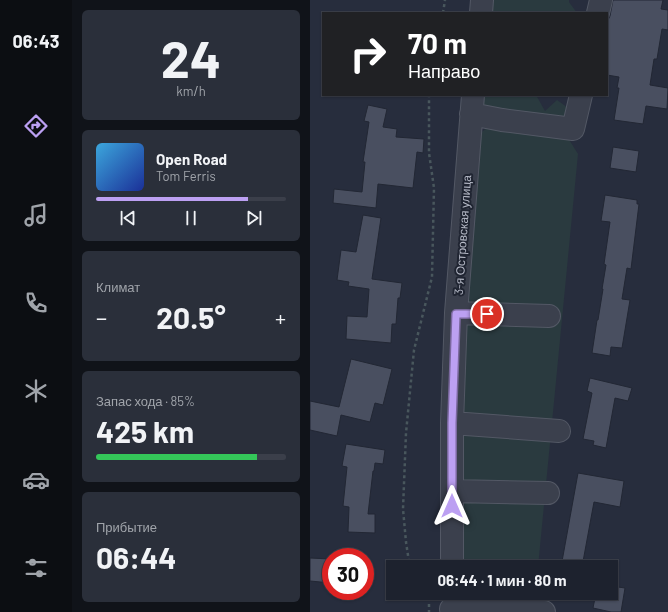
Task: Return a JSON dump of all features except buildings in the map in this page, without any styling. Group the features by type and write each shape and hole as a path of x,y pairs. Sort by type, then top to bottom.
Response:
{"street":[{"path":"481,12 482,0"},
{"path":"598,12 601,0"},
{"path":"472,104 502,120 573,129 581,96"},
{"name":"3-я Островская улица","path":"452,560 452,423 456,314 472,104"},
{"path":"456,314 550,316"},
{"path":"452,423 559,431"},
{"path":"452,490 548,494"},
{"path":"451,605 544,612"}],"path":[{"path":"443,12 445,0"},
{"path":"409,560 403,509 406,448 414,350 432,277 434,188 429,152 429,96"},
{"path":"429,600 429,612"}],"shaded area":[{"path":"487,0 569,0 576,12 486,12"},
{"path":"480,96 537,96 545,111 557,100 571,110 563,122 493,113 480,103"},
{"path":"488,127 568,138 578,154 539,560 458,560 462,339 478,135"},
{"path":"458,600 534,600 533,612 458,612"}],"route":[{"path":"452,506 452,423 456,314 487,314"}]}
